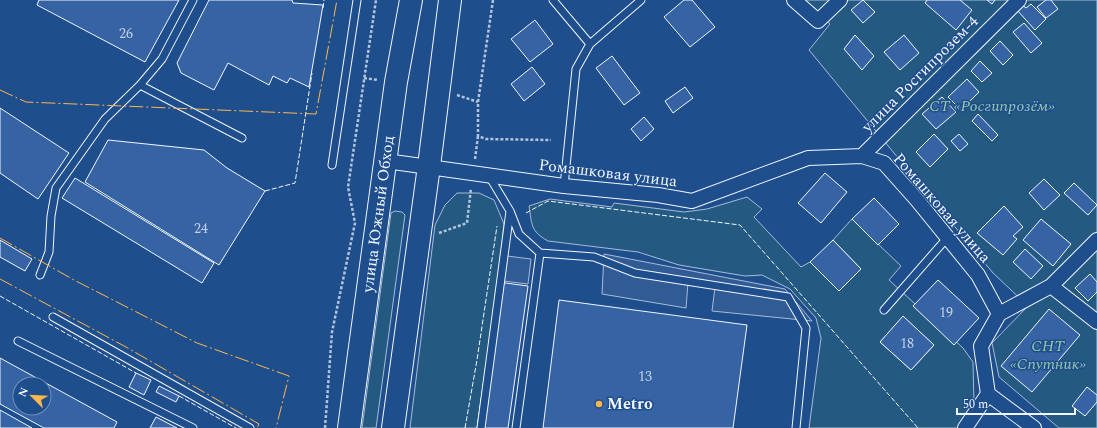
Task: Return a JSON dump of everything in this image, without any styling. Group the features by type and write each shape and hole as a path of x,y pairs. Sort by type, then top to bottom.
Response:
{"main road":[{"name":"улица Южный Обход","path":"349,428 396,82 411,0"},
{"path":"394,428 450,0"}],"street":[{"path":"794,0 818,21 840,0"},
{"name":"улица Росгипрозем-4","path":"862,156 1019,0"},
{"name":"Ромашковая улица","path":"386,161 488,174 564,186 658,195 692,201 808,158 862,156 884,163 978,275 999,314"},
{"path":"965,428 988,394 981,346 999,314 1051,286 1097,240"},
{"path":"1051,286 1097,322"},
{"path":"988,394 1034,428"}],"lane":[{"path":"40,275 49,252 51,216 56,188 105,119 140,85 162,59 193,0"},
{"path":"332,164 358,0"},
{"path":"553,0 590,44"},
{"path":"564,186 576,69 590,44 641,0"},
{"path":"140,85 242,138"},
{"path":"488,174 510,211 519,234 540,254 594,257 635,273 788,297 806,328 796,428"},
{"path":"481,428 510,211"},
{"path":"884,310 947,238"},
{"path":"516,428 540,254"},
{"path":"53,316 250,428"},
{"path":"18,341 193,428"}],"path":[{"path":"325,428 332,332 355,224 348,187 376,0"},
{"path":"493,0 478,102 478,136 486,139 551,140"}],"green space":[{"name":"СТ «Росгипрозём»","path":"802,0 1097,0 1097,428 1059,428 999,377 992,343 1028,306 993,273 809,50 830,24"},
{"path":"457,193 479,193 494,200 504,224 498,282 477,428 410,428 435,225 445,205"},
{"path":"747,197 762,209 754,217 801,267 810,262 839,291 861,269 833,240 852,219 901,266 889,280 963,348 973,362 974,405 961,428 809,428 821,338 816,318 790,289 762,275 745,276 679,265 638,252 548,241 535,230 529,206 550,199 612,207 614,203 684,212 707,209","holes":["903,317 934,345 911,370 880,342"]},
{"path":"395,211 402,212 405,215 376,428 362,428 391,213"}],"shaded area":[{"path":"604,254 785,289 812,321 712,311 715,287 688,283 686,308 602,294"},
{"path":"507,256 531,259 528,284 503,281"}],"building":[{"path":"39,0 179,0 145,62 37,5"},
{"path":"209,0 292,0 293,3 323,5 309,87 290,78 287,83 273,76 269,85 228,63 214,90 181,73 177,63"},
{"path":"684,0 692,0 715,27 690,47 664,17"},
{"path":"863,0 875,12 863,23 851,10"},
{"path":"927,0 960,0 972,10 956,30 925,3"},
{"path":"987,0 995,0 992,4"},
{"path":"1046,0 1051,0 1058,9 1046,18 1037,7"},
{"path":"1021,4 1026,8 1031,4 1046,19 1035,30 1016,9"},
{"path":"535,20 553,44 530,62 511,39"},
{"path":"1024,23 1042,43 1031,53 1013,32"},
{"path":"855,35 874,56 862,70 844,49"},
{"path":"904,35 919,53 900,70 884,52"},
{"path":"1000,41 1013,55 1003,65 990,51"},
{"path":"612,56 640,93 624,105 596,68"},
{"path":"980,61 992,73 982,82 971,71"},
{"path":"532,67 545,84 524,101 511,84"},
{"path":"967,79 979,92 961,110 948,97"},
{"path":"685,87 693,98 673,113 665,101"},
{"path":"942,97 956,112 936,129 922,114"},
{"path":"0,108 69,153 38,199 0,173"},
{"path":"978,114 998,135 992,141 972,121"},
{"path":"644,117 654,129 641,141 631,129"},
{"path":"934,134 948,149 930,167 916,152"},
{"path":"959,134 968,144 960,151 951,141"},
{"path":"108,140 204,150 227,168 265,191 219,265 85,182"},
{"path":"825,173 847,192 821,223 798,203"},
{"path":"75,178 214,263 202,283 62,198"},
{"path":"1044,179 1060,195 1044,210 1029,193"},
{"path":"1074,183 1097,205 1088,215 1064,193"},
{"path":"874,198 899,224 878,245 852,219"},
{"path":"1004,206 1023,227 1013,236 1017,239 1003,255 977,233"},
{"path":"1041,219 1071,244 1053,266 1023,240"},
{"path":"0,240 32,259 25,271 0,257"},
{"path":"833,240 861,269 839,291 810,262"},
{"path":"1025,249 1043,266 1031,279 1013,262"},
{"path":"1090,274 1097,282 1097,292 1088,301 1075,288"},
{"path":"938,280 979,318 954,345 913,306"},
{"path":"498,282 528,286 508,428 477,428"},
{"path":"559,300 747,325 733,428 543,428"},
{"path":"1049,309 1080,335 1032,392 1001,366"},
{"path":"903,316 934,345 911,370 880,342"},
{"path":"0,358 33,376 12,376 12,411 0,404"},
{"path":"136,373 151,380 144,395 129,387"},
{"path":"52,386 117,422 114,428 44,428 22,416 52,416"},
{"path":"159,386 179,396 176,402 156,392"},
{"path":"1087,387 1097,395 1097,402 1085,416 1072,406"},
{"path":"0,410 32,428 0,428"},
{"path":"156,417 177,428 150,428"}],"fence":[{"path":"323,8 324,0"},
{"path":"265,191 295,183 312,73"},
{"path":"526,213 548,201 740,225 918,428"},
{"path":"465,428 477,360 497,226"},
{"path":"0,296 136,373"},
{"path":"179,396 236,428"}],"power":[{"path":"0,90 26,102 316,114 337,0"},
{"path":"0,238 74,280 197,343 289,376 276,428"},
{"path":"0,279 126,347 259,424 257,428"}],"place":[{"name":"Metro","path":"599,404"}],"park label":[{"name":"СНТ «Спутник»","path":"1048,355"}]}
